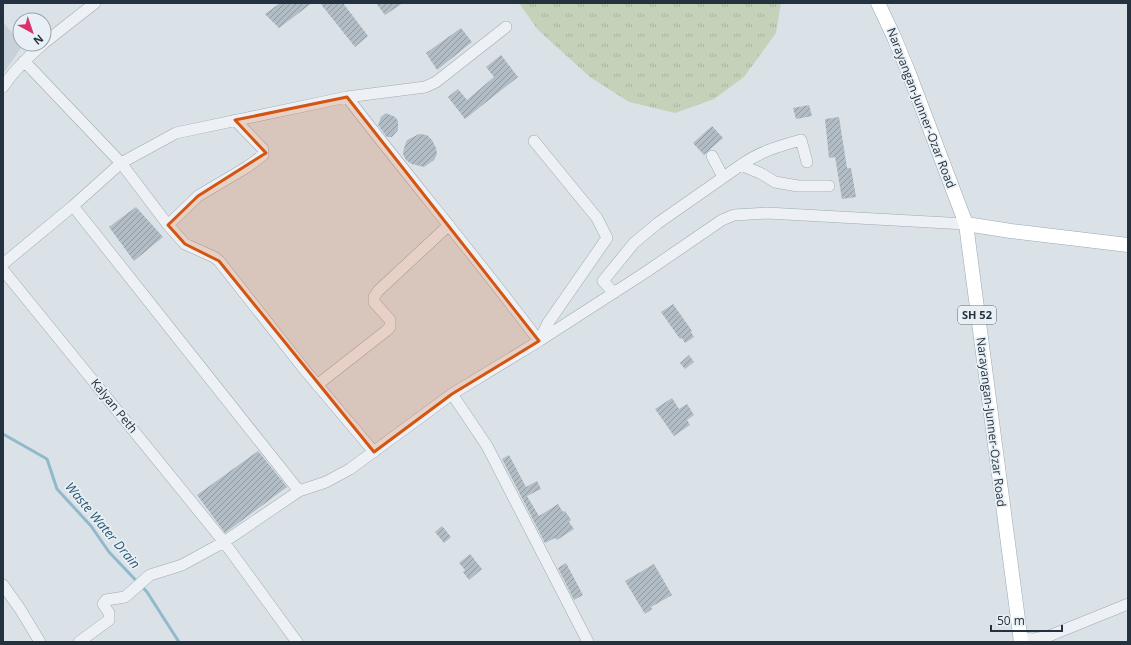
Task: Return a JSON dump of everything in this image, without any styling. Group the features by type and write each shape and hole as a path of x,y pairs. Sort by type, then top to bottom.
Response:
{"main road":[{"name":"Narayangan-Junner-Ozar Road","path":"878,3 902,57 966,224 1021,640"},
{"path":"966,224 1128,245"}],"street":[{"path":"52,36 95,3"},
{"path":"3,264 73,206 121,163 176,133 347,97 425,87 436,82 506,27"},
{"path":"3,87 9,78 34,52"},
{"path":"24,61 121,163 168,225 185,244 214,257 219,261 317,385 374,452"},
{"path":"347,97 495,282 539,341"},
{"path":"168,225 198,196 247,167 263,155 263,149 235,120"},
{"path":"614,293 603,281 634,243 658,223 723,177 753,157 800,140 807,162"},
{"path":"534,141 597,218 607,238 548,323 539,341"},
{"path":"712,156 723,177"},
{"path":"741,165 762,174 775,182 798,186 829,186"},
{"path":"73,206 299,491"},
{"path":"80,642 108,620 109,613 103,604 106,600 125,597 150,575 182,565 224,542 299,491 326,482 350,469 452,394 614,293 722,220 734,215 767,213 966,224"},
{"path":"317,385 390,327 390,320 374,302 374,297 378,291 449,225"},
{"name":"Kalyan Peth","path":"3,270 224,542 297,642"},
{"path":"452,394 487,446 588,642"},
{"path":"3,585 40,642"},
{"path":"1021,640 1049,636 1128,604"}],"highlighted area":[{"path":"347,97 539,341 452,394 374,452 219,261 185,244 168,225 198,196 266,153 235,120"}],"shaded area":[{"path":"3,22 12,33 12,52 18,52 3,74"}],"green space":[{"path":"519,3 781,3 776,33 744,77 714,99 675,113 629,102 590,77 538,30"}],"building":[{"path":"280,3 312,3 279,28 265,14"},
{"path":"320,3 343,3 368,36 355,47"},
{"path":"376,3 403,3 385,15"},
{"path":"461,28 472,42 437,70 426,53"},
{"path":"501,55 518,77 465,119 448,97 458,89 467,100 494,77 486,67"},
{"path":"809,105 812,116 796,119 793,108"},
{"path":"386,113 395,117 398,121 398,130 392,137 387,137 378,125 381,117"},
{"path":"839,117 847,168 851,168 856,197 842,199 835,157 829,158 825,119"},
{"path":"712,126 723,138 704,155 693,143"},
{"path":"419,134 427,135 432,140 437,154 434,160 424,167 412,164 406,160 403,154 407,140"},
{"path":"136,207 163,237 134,261 109,227"},
{"path":"673,304 692,331 691,332 694,337 685,343 682,338 680,339 661,312"},
{"path":"689,355 694,362 685,369 680,363"},
{"path":"672,398 679,409 687,404 694,415 687,420 690,425 674,436 655,409"},
{"path":"258,451 287,487 225,533 197,495"},
{"path":"509,455 526,487 537,481 541,489 527,496 539,516 558,504 571,520 569,522 574,529 557,540 555,538 545,543 502,459"},
{"path":"442,526 451,537 444,543 435,532"},
{"path":"470,554 482,569 469,580 463,572 465,570 459,563"},
{"path":"566,563 583,595 574,600 558,568"},
{"path":"654,564 672,595 651,607 652,609 645,614 625,581"}],"waterway":[{"name":"Waste Water Drain","path":"3,434 47,459 57,489 91,526 109,552 147,592 179,642"}]}
